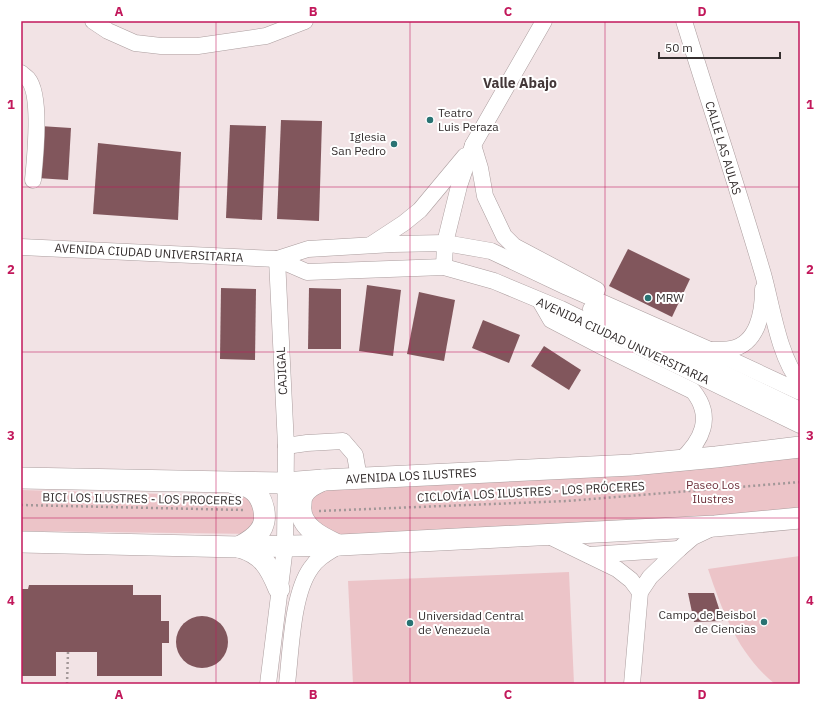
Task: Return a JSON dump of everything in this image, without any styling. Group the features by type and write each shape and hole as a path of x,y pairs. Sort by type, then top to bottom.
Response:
{"main road":[{"name":"AVENIDA LOS ILUSTRES","path":"21,478 285,483 632,465 800,447"},
{"path":"323,480 305,492 301,499 300,511 302,518 308,526 326,540 340,545"},
{"path":"226,482 243,485 254,491 261,501 264,519 260,532 239,547"},
{"path":"21,542 285,547 715,526 800,518"},
{"path":"239,547 257,554 264,561 273,573 279,589"}],"street":[{"path":"93,21 108,31 135,43 161,46 198,46 266,36 305,21"},
{"path":"372,245 420,210 473,145 544,21"},
{"name":"CALLE LAS AULAS","path":"684,21 763,275 783,351 793,374 800,382"},
{"path":"21,73 29,80 35,99 36,135 33,180"},
{"path":"444,267 445,243 459,186 473,145"},
{"name":"AVENIDA CIUDAD UNIVERSITARIA","path":"473,145 480,168 485,196 504,236 514,246 710,350"},
{"name":"AVENIDA CIUDAD UNIVERSITARIA","path":"445,243 499,262 628,327 800,410"},
{"name":"AVENIDA CIUDAD UNIVERSITARIA","path":"21,247 277,259 308,249 372,245 445,243 491,251 567,287 710,350 800,392"},
{"name":"AVENIDA CIUDAD UNIVERSITARIA","path":"277,259 307,272 444,267 494,281 561,309 800,425"},
{"name":"CAJIGAL","path":"268,684 285,547 286,446 277,259"},
{"name":"CALLE LAS AULAS","path":"710,350 732,349 745,343 754,334 760,320 763,294 763,275"},
{"path":"540,301 551,320 693,391 703,407 703,425 698,439 690,451 680,461"},
{"path":"286,446 343,441 355,455 359,478"},
{"path":"632,684 640,592 650,577 678,549 693,537 715,526"},
{"path":"546,535 617,569 631,580 640,592"},
{"path":"287,684 298,596 304,578 321,556 340,545"},
{"path":"588,555 678,549"}],"path":[{"name":"CICLOVÍA LOS ILUSTRES - LOS PRÓCERES","path":"300,511 567,501 800,482"},
{"name":"BICI LOS ILUSTRES - LOS PROCERES","path":"21,505 263,511"},
{"path":"68,652 68,684"}],"green space":[{"name":"Paseo Los Ilustres","path":"800,447 800,511 326,540 301,499 305,492"},
{"path":"21,490 236,496 258,499 259,534 21,531"},
{"name":"Campo de Beisbol de Ciencias","path":"800,556 800,684 775,684 751,660 741,646 726,617 708,569"},
{"path":"569,572 574,684 353,684 348,581"}],"building":[{"path":"281,120 322,121 319,221 277,219"},
{"path":"230,125 266,126 262,220 226,218"},
{"path":"40,126 71,128 68,180 37,178"},
{"path":"98,143 181,152 178,220 93,214"},
{"path":"628,249 690,279 672,317 609,286"},
{"path":"367,285 401,290 393,356 359,351"},
{"path":"221,288 256,289 255,360 220,359"},
{"path":"309,288 341,289 341,349 308,349"},
{"path":"419,292 455,300 444,361 407,354"},
{"path":"483,320 520,335 509,363 472,348"},
{"path":"544,346 581,370 569,390 531,366"},
{"path":"29,585 133,585 133,595 161,595 161,621 169,621 169,643 162,643 162,676 97,676 97,652 56,652 56,676 21,676 21,589 28,589"},
{"path":"688,593 714,593 723,621 694,622"},
{"path":"197,616 207,616 221,623 228,637 228,647 221,661 207,668 197,668 187,664 180,657 176,647 176,637 180,627 187,620"}],"place":[{"name":"Teatro Luis Peraza","path":"430,120"},
{"name":"Iglesia San Pedro","path":"394,144"},
{"name":"MRW","path":"648,298"},
{"name":"Campo de Beisbol de Ciencias","path":"764,622"},
{"name":"Universidad Central de Venezuela","path":"410,623"}],"district":[{"name":"Valle Abajo","path":"520,83"}]}
